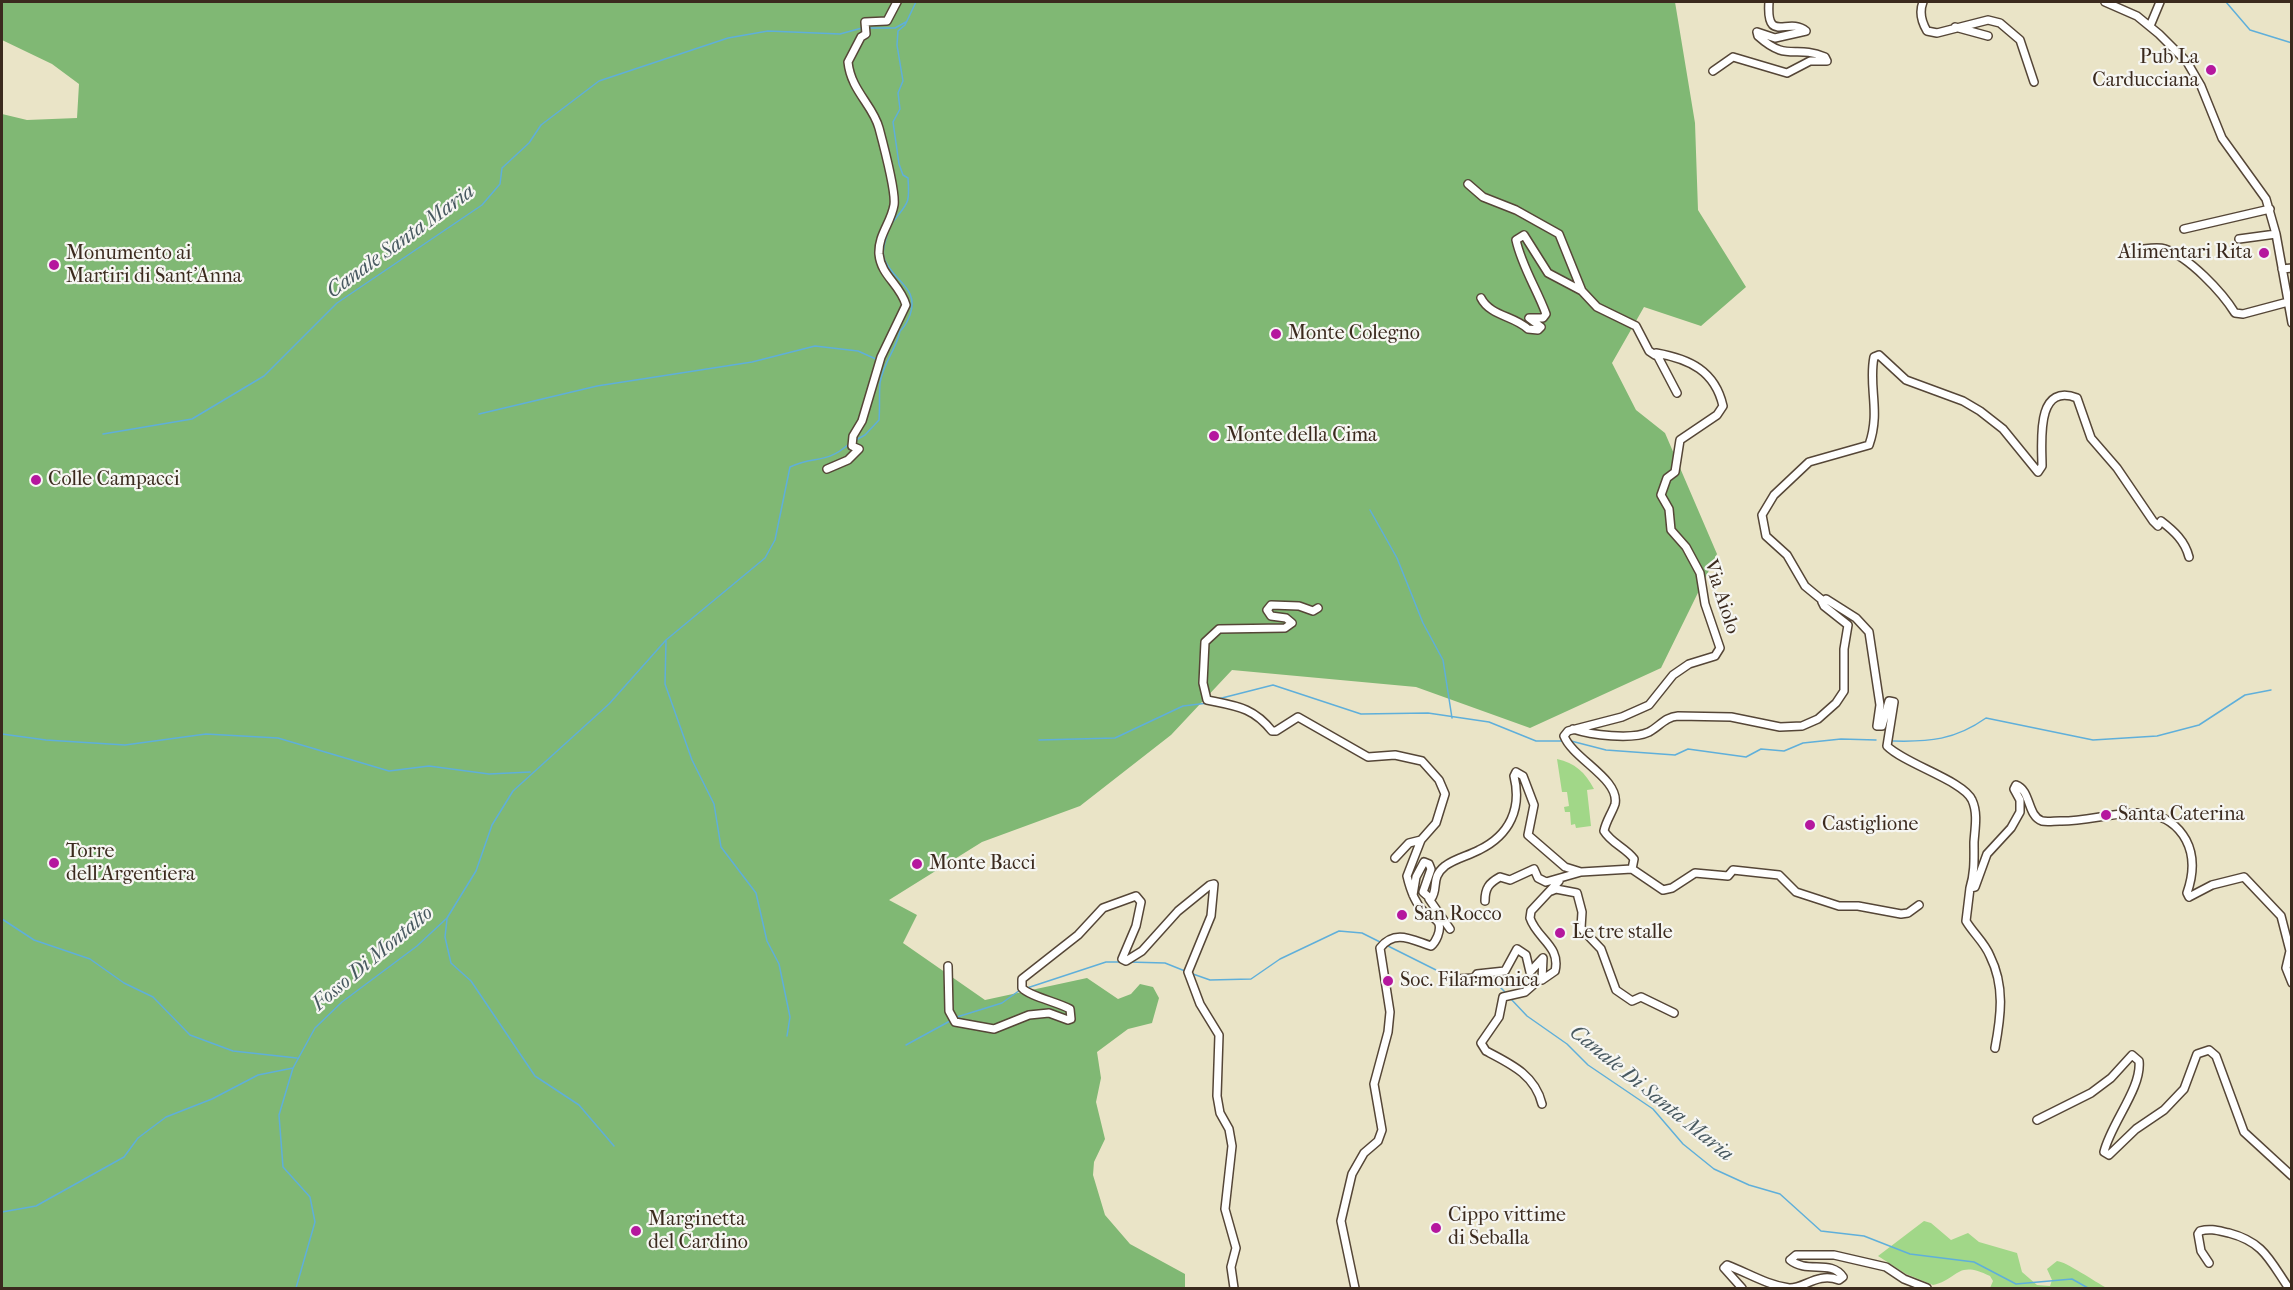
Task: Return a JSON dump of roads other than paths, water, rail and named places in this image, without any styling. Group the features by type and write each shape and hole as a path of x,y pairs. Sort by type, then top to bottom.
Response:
{"street":[{"path":"827,469 855,455 858,449 852,443 862,421 881,357 906,305 902,290 890,280 879,255 880,237 894,206 879,126 856,89 848,62 861,37 866,34 865,22 887,21 897,2"},
{"path":"1713,71 1733,57 1787,73 1810,61 1827,61 1825,57 1811,52 1785,54 1777,51 1758,36 1757,32 1762,31 1775,38 1806,31 1802,28 1777,27 1770,24 1767,19 1768,2"},
{"path":"1923,2 1920,9 1927,31 1937,33 1988,20 2000,23 2020,40 2034,82"},
{"path":"2105,2 2137,16 2150,26 2187,62 2201,86 2222,138 2256,182 2270,209 2292,323"},
{"path":"2150,26 2160,2"},
{"path":"1955,27 1988,36"},
{"path":"1468,184 1483,197 1516,210 1559,234 1582,291"},
{"path":"2184,229 2270,209"},
{"path":"2239,239 2276,234"},
{"path":"1481,298 1489,308 1521,321 1528,329 1538,330 1542,327 1529,318 1544,318 1546,314 1524,267 1516,240 1519,236 1524,236 1548,273 1582,291 1597,307 1636,326 1649,351 1655,355 1677,393"},
{"path":"2132,250 2165,249 2216,287 2235,313 2242,314 2288,302"},
{"path":"2282,269 2292,268"},
{"name":"Via Aiolo","path":"1574,729 1623,717 1649,705 1673,675 1689,664 1715,656 1720,648 1705,604 1700,573 1686,547 1671,530 1669,509 1661,495 1667,478 1675,472 1680,440 1718,415 1723,406 1716,385 1703,369 1671,355 1655,355"},
{"path":"1995,1048 2001,1014 2001,993 1991,957 1966,921 1974,875 1976,813 1972,801 1965,790 1925,770 1887,746 1894,702 1889,701 1885,721 1882,726 1877,726 1880,705 1869,632 1857,618 1829,601 1822,600 1805,586 1788,555 1766,536 1762,515 1774,495 1809,462 1869,446 1875,420 1872,369 1874,357 1879,355 1906,380 1963,401 1980,411 2003,429 2038,472 2042,466 2042,421 2045,410 2059,396 2069,395 2077,398 2091,438 2117,468 2153,521 2158,526 2160,521 2170,528 2186,545 2189,557"},
{"path":"1632,869 1634,859 1612,842 1604,831 1615,803 1611,786 1567,743 1564,736 1568,731 1574,729 1588,734 1627,736 1648,732 1670,717 1678,716 1731,717 1780,727 1802,726 1818,719 1836,703 1844,691 1844,649 1848,625 1824,606 1822,600"},
{"path":"1318,608 1313,611 1299,606 1271,605 1267,610 1271,616 1286,618 1292,623 1285,628 1219,629 1205,642 1204,695 1207,700 1234,705 1256,714 1272,731 1298,717 1368,757 1395,756 1422,761 1439,780 1445,794 1436,823 1421,840 1407,870 1413,895 1424,912 1437,921 1439,926 1435,943 1431,946 1398,936 1391,938 1380,948 1390,1012 1388,1032 1374,1084 1382,1130 1378,1141 1364,1153 1352,1174 1341,1221 1355,1288"},
{"path":"1429,898 1434,896 1436,876 1445,867 1486,846 1514,815 1518,807 1514,776 1516,772 1523,776 1534,805 1528,835 1565,867 1581,872"},
{"path":"1970,888 1975,887 1988,854 2016,820 2021,808 2020,800 2014,789 2016,785 2023,789 2035,815 2043,821 2089,821 2128,814 2159,814 2174,822 2191,849 2192,874 2188,895 2192,897 2212,885 2244,877 2276,909 2286,929 2290,951 2286,974 2292,983"},
{"path":"1395,858 1409,843 1421,840"},
{"path":"1413,895 1419,870 1427,862 1431,869 1423,892 1450,929"},
{"path":"1485,901 1486,888 1500,877 1510,880 1534,869 1542,882 1558,881 1581,872 1632,869 1663,890 1672,888 1695,873 1728,876 1733,870 1779,874 1796,892 1839,906 1858,906 1901,914 1914,911 1919,905"},
{"path":"1541,978 1544,980 1555,971 1556,956 1553,948 1530,918 1531,910 1558,881"},
{"path":"948,966 949,1011 955,1022 994,1029 1039,1014 1049,1013 1068,1020 1071,1019 1070,1009 1047,998 1028,994 1022,988 1022,979 1078,935 1102,908 1136,896 1141,902 1133,933 1122,953 1122,959 1126,961 1142,951 1178,911 1214,884 1211,916 1188,972 1200,1004 1218,1030 1217,1096 1220,1113 1231,1134 1232,1146 1225,1209 1236,1248 1231,1267 1234,1288"},
{"path":"1551,891 1556,889 1577,893 1582,912 1581,928 1602,949 1616,990 1632,1001 1641,997 1674,1013"},
{"path":"1456,979 1466,980 1474,978 1477,974 1505,971 1517,949 1526,955 1530,972 1543,958 1541,978 1525,992 1503,997 1499,1017 1482,1043 1486,1051 1530,1079 1536,1086 1542,1104"},
{"path":"2037,1120 2091,1093 2111,1078 2128,1059 2132,1056 2136,1057 2139,1061 2139,1075 2110,1131 2104,1152 2109,1155 2177,1098 2188,1082 2197,1054 2209,1050 2216,1056 2244,1132 2292,1176"},
{"path":"2209,1263 2201,1251 2199,1232 2210,1229 2245,1238 2258,1246 2289,1286"},
{"path":"1742,1288 1724,1268 1727,1265 1751,1277 1791,1288 1827,1277 1839,1280 1843,1277 1829,1268 1799,1266 1790,1260 1796,1255 1834,1255 1882,1265 1927,1288"}],"waterway":[{"path":"892,223 905,207 909,193 908,178 903,175 899,164 893,122 900,109 898,93 903,81 897,45 898,31 905,25 916,2"},
{"path":"2226,2 2250,30 2292,43"},
{"name":"Canale Santa Maria","path":"867,28 895,28 906,22"},
{"name":"Canale Santa Maria","path":"103,434 192,419 264,376 337,303 482,205 500,184 502,168 529,143 541,125 599,81 728,38 768,31 840,34 862,28"},
{"path":"856,440 865,435 879,420 882,376 900,331 908,320 912,305 908,291 884,258 888,230"},
{"path":"479,414 597,386 752,362 815,346 858,351 878,360"},
{"name":"Fosso Di Montalto","path":"296,1288 315,1222 310,1197 283,1167 279,1115 293,1068 315,1028 342,1002 417,946 447,918 476,871 492,825 513,791 609,704 666,640 765,558 775,540 790,467 833,455 849,444"},
{"path":"1370,510 1397,558 1423,623 1443,660 1452,718"},
{"path":"666,641 665,684 692,760 714,804 721,847 756,893 767,941 779,964 790,1017 787,1036"},
{"path":"1218,699 1273,685 1361,714 1428,713 1489,722 1536,741 1561,741"},
{"path":"1893,741 1941,738 1963,731 1986,718 2093,740 2157,736 2199,725 2245,695 2271,690"},
{"path":"1039,740 1115,738 1183,706 1208,703"},
{"path":"2,734 46,740 125,745 206,734 278,738 389,771 429,766 489,774 530,772"},
{"path":"1571,741 1606,750 1675,755 1688,749 1746,757 1761,749 1784,751 1803,743 1841,739 1876,740"},
{"path":"2,919 34,940 90,959 124,983 153,997 190,1035 233,1051 297,1058"},
{"path":"447,919 445,937 451,963 471,981 535,1076 579,1105 614,1146"},
{"name":"Canale Di Santa Maria","path":"1193,974 1210,980 1251,979 1280,959 1339,931 1362,933 1382,943"},
{"name":"Canale Di Santa Maria","path":"1386,945 1446,975 1455,977"},
{"name":"Canale Di Santa Maria","path":"1027,988 1106,962 1121,962"},
{"name":"Canale Di Santa Maria","path":"1128,962 1165,963 1185,971"},
{"name":"Canale Di Santa Maria","path":"1474,981 1498,985 1505,992"},
{"name":"Canale Di Santa Maria","path":"957,1017 1002,1003 1020,990"},
{"name":"Canale Di Santa Maria","path":"1510,998 1527,1016 1567,1044 1588,1065 1653,1109 1683,1144 1714,1169 1749,1185 1780,1194 1821,1231 1864,1236 1910,1254 1974,1262 2016,1284 2072,1279 2088,1288"},
{"name":"Canale Di Santa Maria","path":"906,1045 950,1021"},
{"path":"2,1212 36,1206 124,1157 138,1138 166,1117 212,1099 258,1075 293,1068"}],"place":[{"name":"Pub La Carducciana","path":"2211,70"},
{"name":"Alimentari Rita","path":"2264,253"},
{"name":"Monumento ai Martiri di Sant'Anna","path":"54,265"},
{"name":"Monte Colegno","path":"1276,334"},
{"name":"Monte della Cima","path":"1214,436"},
{"name":"Colle Campacci","path":"36,480"},
{"name":"Santa Caterina","path":"2106,815"},
{"name":"Castiglione","path":"1810,825"},
{"name":"Torre dell'Argentiera","path":"54,863"},
{"name":"Monte Bacci","path":"917,864"},
{"name":"San Rocco","path":"1402,915"},
{"name":"Le tre stalle","path":"1560,933"},
{"name":"Soc. Filarmonica","path":"1388,981"},
{"name":"Cippo vittime di Seballa","path":"1436,1228"},
{"name":"Marginetta del Cardino","path":"636,1231"}]}
